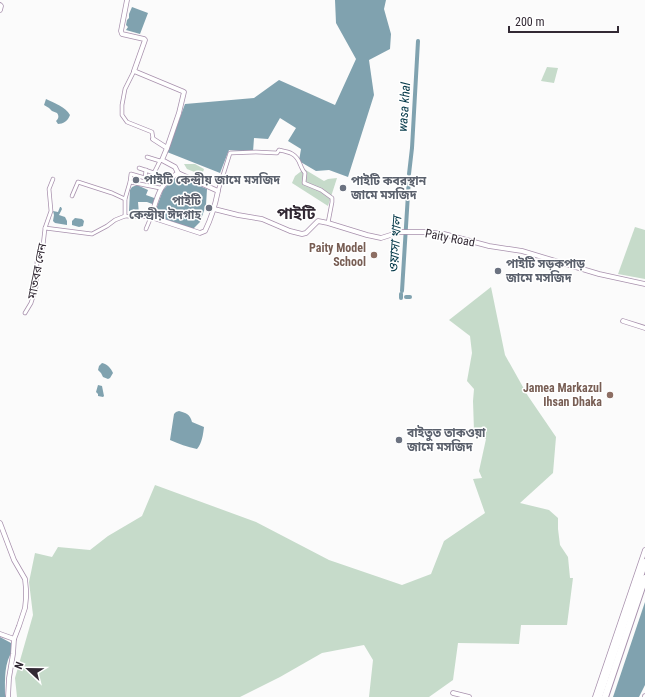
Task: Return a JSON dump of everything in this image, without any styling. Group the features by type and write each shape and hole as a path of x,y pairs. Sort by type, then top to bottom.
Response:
{"main road":[{"path":"599,697 645,562"},
{"path":"605,697 645,578"}],"street":[{"path":"127,0 121,31 122,34 145,40 134,71 125,89 122,104 122,115 127,122 152,132 153,140 167,148"},
{"path":"134,71 184,92 179,113 167,148 154,174 139,168"},
{"path":"146,170 145,178 131,174 125,199 125,216 151,217 200,233 205,231 214,209 230,154 256,152 277,153 279,150 290,152 300,163 305,172 304,183 321,190 332,198 328,223 318,220 306,233 302,234 290,231 262,219 214,209"},
{"path":"147,157 175,167 178,173 218,191"},
{"path":"146,229 160,188 170,177 178,173"},
{"name":"মাতবর লেন","path":"25,313 32,303 36,287 37,262 43,246 45,228 51,211 50,189 53,179"},
{"path":"72,196 78,182 112,193 125,199"},
{"path":"130,182 160,188"},
{"name":"মাতবর লেন","path":"45,228 92,234 115,220 125,216"},
{"name":"Paity Road","path":"328,223 381,238 400,232 444,234 489,246 522,251 599,274 645,284"},
{"path":"623,321 645,328"},
{"path":"0,524 14,560 25,579 26,598 14,640 8,697"},
{"path":"595,697 645,550"},
{"path":"0,634 14,640"},
{"path":"453,692 469,697"}],"green space":[{"path":"547,67 558,68 554,83 541,81"},
{"path":"184,164 195,164 204,169 202,175 187,169"},
{"path":"304,169 324,181 337,178 328,206 292,183 295,176"},
{"path":"635,227 645,230 645,279 618,274"},
{"path":"491,287 505,355 528,396 556,437 553,473 520,503 549,510 558,518 560,545 568,557 570,578 573,578 567,625 521,625 519,644 458,643 453,680 429,697 369,697 373,660 364,645 322,653 280,677 240,697 17,697 15,678 33,615 29,582 35,553 52,557 58,547 90,550 108,536 142,516 155,485 256,522 329,560 402,585 431,574 444,541 485,513 473,479 482,478 479,471 486,439 474,431 474,389 467,381 472,353 470,336 449,320"}],"water":[{"path":"335,0 386,0 384,9 391,34 390,49 369,60 374,95 348,177 329,170 316,171 299,161 301,149 288,141 296,128 280,118 268,139 254,138 253,152 229,150 220,173 167,152 185,104 254,98 279,80 335,105 356,59 336,23"},
{"path":"132,7 148,13 140,34 126,30 128,27 126,25 127,20"},
{"path":"46,99 68,112 70,115 67,120 58,124 56,121 58,119 57,113 44,105"},
{"path":"176,176 207,189 206,205 200,222 193,229 154,217 163,190"},
{"path":"137,185 148,190 146,195 157,199 155,205 147,202 138,202 139,214 129,211 130,190 132,187"},
{"path":"60,207 62,209 59,215 65,217 67,225 55,223 53,221 53,211 58,212"},
{"path":"75,218 82,219 84,221 83,226 79,227 72,225 72,221"},
{"path":"102,363 109,366 113,373 108,379 103,377 98,370"},
{"path":"98,385 102,386 103,397 98,396 96,392"},
{"path":"179,411 187,414 192,422 204,427 203,436 197,449 170,440 174,414"},
{"path":"645,602 645,685 639,697 613,697"},
{"path":"0,637 11,643 13,650 8,660 6,671 6,697 0,697"}],"waterway":[{"name":"wasa khal","path":"409,174 412,148 418,41"},
{"name":"ওয়াসা খাল","path":"402,291 409,178"}],"place":[{"name":"পাইটি কেন্দ্রীয় জামে মসজিদ","path":"136,180"},
{"name":"পাইটি কবরস্থান জামে মসজিদ","path":"343,188"},
{"name":"পাইটি কেন্দ্রীয় ঈদগাহ","path":"209,208"},
{"name":"Paity Model School","path":"374,255"},
{"name":"পাইটি সড়কপাড় জামে মসজিদ","path":"498,271"},
{"name":"Jamea Markazul Ihsan Dhaka","path":"610,395"},
{"name":"বাইতুত তাকওয়া জামে মসজিদ","path":"399,440"}],"district":[{"name":"পাইটি","path":"296,213"}]}
